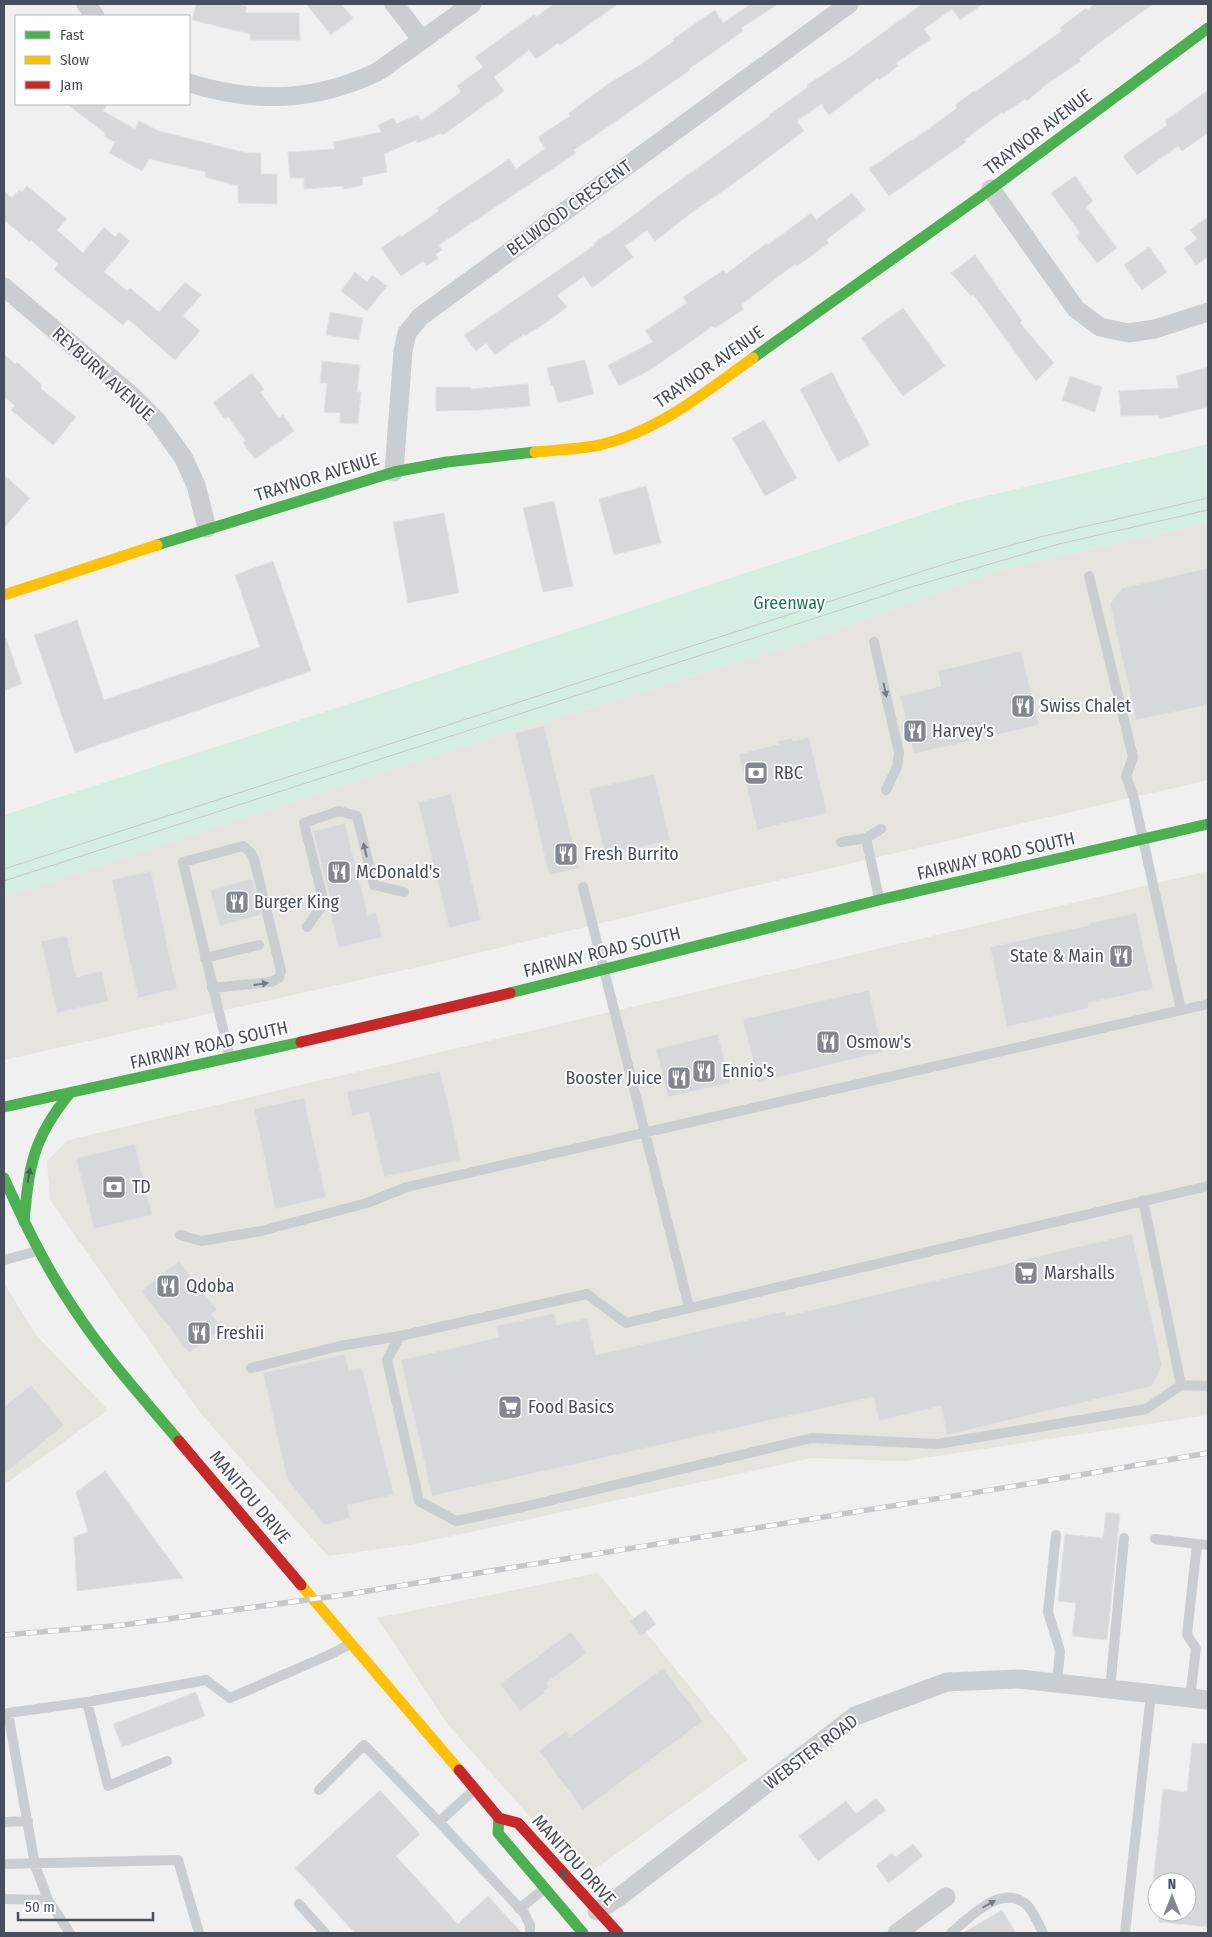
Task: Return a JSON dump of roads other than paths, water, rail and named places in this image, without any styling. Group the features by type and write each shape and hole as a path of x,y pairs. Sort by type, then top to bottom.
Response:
{"main road":[{"name":"TRAYNOR AVENUE","path":"4,595 207,528 394,472 448,462 599,445 630,436 658,424 682,409 991,189 1208,28"},
{"name":"FAIRWAY ROAD SOUTH","path":"4,1107 230,1059 438,1011 880,900 1208,824"},
{"path":"24,1223 32,1155 45,1125 70,1093"},
{"name":"MANITOU DRIVE","path":"4,1178 24,1223 62,1293 150,1408 499,1818 518,1823 618,1933"},
{"name":"MANITOU DRIVE","path":"499,1818 498,1833 583,1933"}],"street":[{"path":"86,4 94,15"},
{"path":"394,4 422,40"},
{"path":"190,83 212,90 243,95 281,97 319,94 376,72 472,4"},
{"name":"BELWOOD CRESCENT","path":"394,472 403,351 407,332 420,317 849,4"},
{"path":"991,189 1076,309 1100,327 1128,333 1155,329 1208,312"},
{"name":"REYBURN AVENUE","path":"4,287 131,395 157,421 183,457 193,478 207,528"},
{"name":"WEBSTER ROAD","path":"597,1911 619,1897 856,1716 947,1682 1020,1679 1199,1699"},
{"path":"897,1933 946,1897"}],"lane":[{"path":"1089,576 1133,757 1126,776 1134,799 1181,1010"},
{"path":"874,642 899,754 897,767 886,790"},
{"path":"307,927 324,903 304,823 339,812 357,816 374,885 404,892"},
{"path":"841,842 866,838 881,828"},
{"path":"866,838 880,900"},
{"path":"212,988 271,982 279,978 281,971 254,859 243,846 183,862 212,988 230,1059"},
{"path":"583,887 689,1307"},
{"path":"205,958 259,945"},
{"path":"180,1235 201,1240 261,1231 366,1203 407,1187 1208,1004"},
{"path":"251,1368 340,1346 400,1336 587,1294 626,1323 1208,1186"},
{"path":"1143,1200 1182,1385"},
{"path":"4,1260 38,1250"},
{"path":"400,1336 387,1360 419,1501 456,1521 523,1507 812,1438 938,1444 1146,1409 1182,1385 1208,1386"},
{"path":"1056,1535 1048,1612 1060,1651 1057,1683"},
{"path":"1110,1690 1124,1538"},
{"path":"1155,1539 1208,1545"},
{"path":"1197,1544 1187,1636 1196,1648 1199,1699"},
{"path":"70,1933 48,1900 36,1865 6,1713 87,1702 206,1680 230,1698 329,1655 351,1643"},
{"path":"1125,1933 1151,1694"},
{"path":"87,1702 108,1786 167,1761"},
{"path":"318,1790 364,1745 439,1822 519,1909 530,1925 530,1933"},
{"path":"439,1822 475,1789"},
{"path":"4,1822 28,1821"},
{"path":"4,1864 36,1865 178,1860 199,1933"},
{"path":"519,1909 545,1888"},
{"path":"4,1898 48,1900"},
{"path":"951,1933 988,1904 999,1898 1017,1899 1028,1906 1043,1933"},
{"path":"299,1904 325,1933"}],"tram line":[{"path":"4,869 951,562 1044,536 1208,498"},
{"path":"4,881 911,587 1059,544 1208,510"}],"railway":[{"path":"4,1635 123,1625 343,1595 1208,1453"}],"place":[{"name":"Swiss Chalet","path":"1023,706"},
{"name":"Harvey's","path":"915,731"},
{"name":"RBC","path":"756,773"},
{"name":"Fresh Burrito","path":"566,854"},
{"name":"McDonald's","path":"339,872"},
{"name":"Burger King","path":"237,902"},
{"name":"State & Main","path":"1121,956"},
{"name":"Osmow's","path":"828,1042"},
{"name":"Ennio's","path":"704,1071"},
{"name":"Booster Juice","path":"679,1078"},
{"name":"TD","path":"114,1187"},
{"name":"Marshalls","path":"1026,1273"},
{"name":"Qdoba","path":"168,1286"},
{"name":"Freshii","path":"199,1333"},
{"name":"Food Basics","path":"510,1407"}],"park label":[{"name":"Greenway","path":"789,603"}]}
